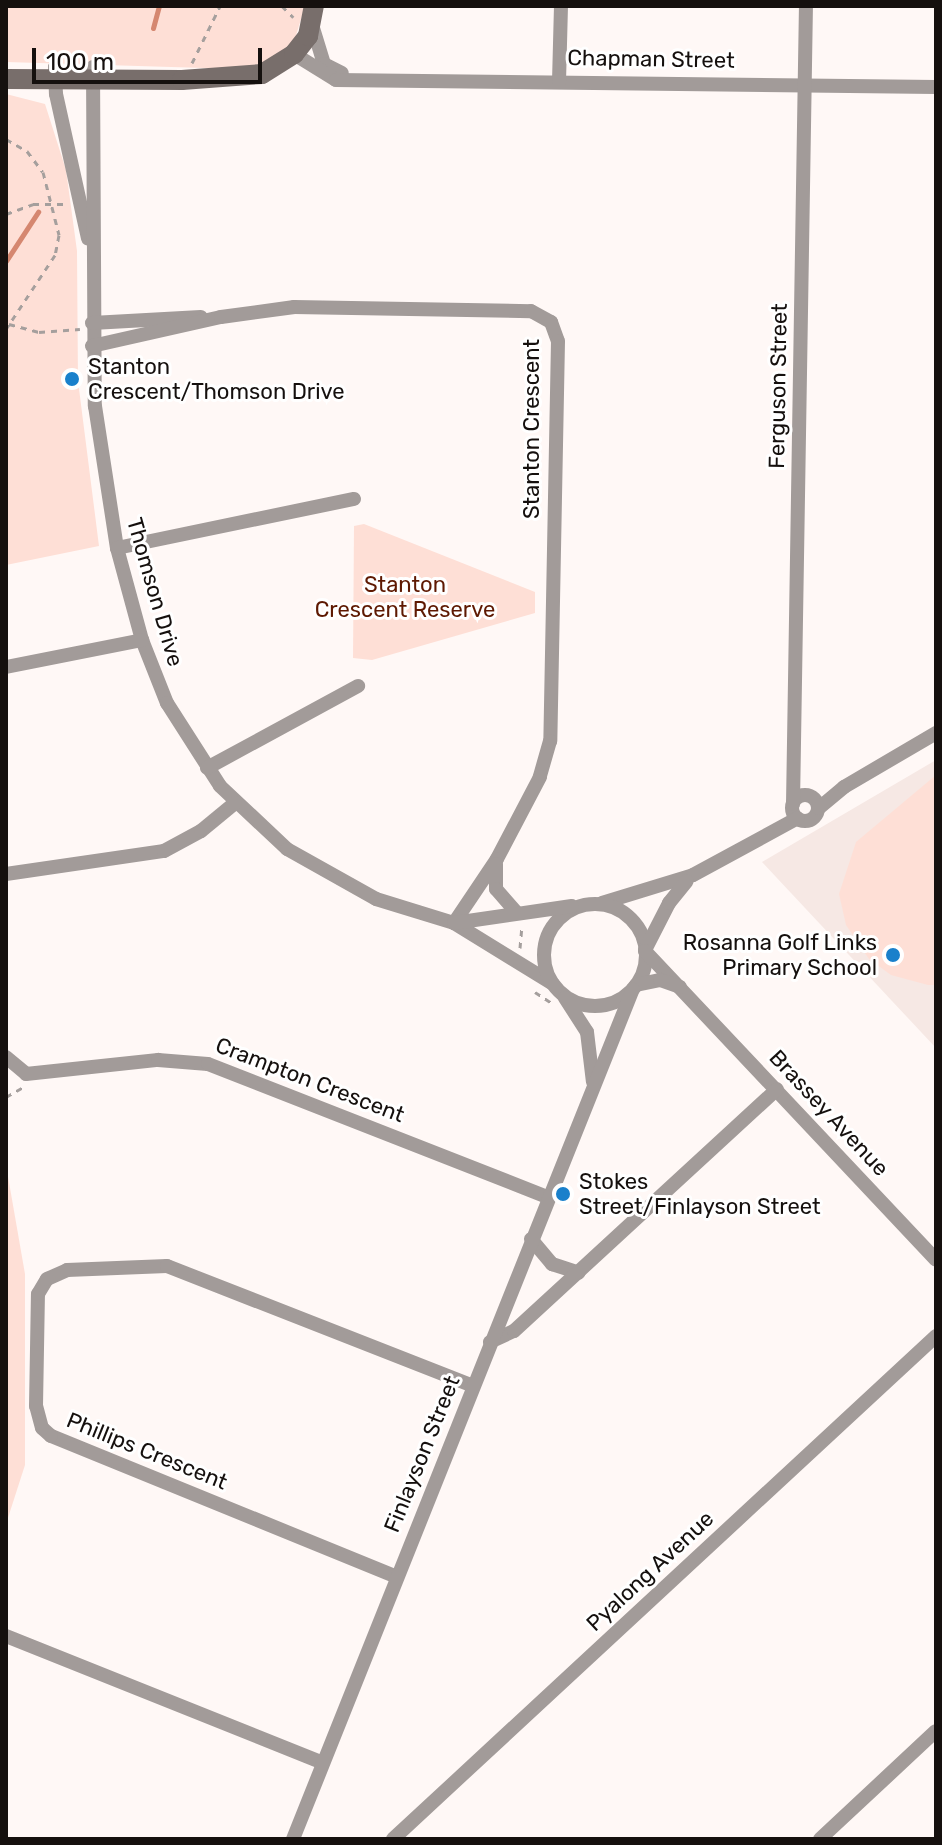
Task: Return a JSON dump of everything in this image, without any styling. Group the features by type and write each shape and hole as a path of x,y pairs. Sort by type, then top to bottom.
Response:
{"street":[{"path":"559,82 561,6"},
{"name":"Ferguson Street","path":"794,810 806,6"},
{"path":"6,79 55,73 208,77 262,74 294,54 314,14"},
{"name":"Chapman Street","path":"314,14 324,64 366,79"},
{"name":"Chapman Street","path":"294,54 336,80 936,87"},
{"path":"6,66 55,73"},
{"name":"Thomson Drive","path":"55,73 83,204 91,262"},
{"name":"Thomson Drive","path":"93,73 97,184 91,262 92,346 98,438 117,548 142,640 167,703 207,768 235,803 287,849 338,882 454,923 519,961 555,987"},
{"name":"Stanton Crescent","path":"92,326 221,317 294,307 531,311 554,327 550,741 540,777 497,859 473,902 454,923"},
{"name":"Stanton Crescent","path":"92,346 221,317"},
{"path":"117,548 354,499"},
{"path":"6,667 142,640"},
{"path":"207,768 358,686"},
{"path":"693,875 672,898 645,950 634,987 618,1000 591,1006 555,987 544,963 546,939 564,915 589,905 654,891 693,875 773,830 794,810 844,787 936,733"},
{"name":"Ferguson Street","path":"795,766 813,800"},
{"path":"794,810 809,820 813,800"},
{"path":"6,874 164,851 201,831 235,803"},
{"path":"497,859 495,887 520,912"},
{"path":"589,905 628,916 645,950"},
{"name":"Thomson Drive","path":"454,923 589,905"},
{"name":"Brassey Avenue","path":"645,950 936,1260"},
{"name":"Brassey Avenue","path":"634,987 663,980 690,995"},
{"name":"Finlayson Street","path":"555,987 587,1032 592,1086"},
{"name":"Finlayson Street","path":"293,1839 634,987"},
{"name":"Crampton Crescent","path":"6,1057 26,1074 158,1060 208,1064 548,1197"},
{"path":"490,1342 511,1334 777,1089"},
{"path":"531,1239 552,1264 579,1273"},
{"name":"Phillips Crescent","path":"397,1577 51,1436 42,1428 36,1406 38,1294 47,1279 67,1270 167,1266 473,1386"},
{"name":"Pyalong Avenue","path":"393,1839 936,1336"},
{"path":"6,1636 323,1763"},
{"path":"820,1839 936,1731"}],"path":[{"path":"193,61 220,6"},
{"path":"6,139 37,161 54,204 59,235 55,255 6,329"},
{"path":"6,214 23,206 83,204"},
{"path":"9,324 39,332 92,326"},
{"path":"519,961 520,912"},
{"path":"527,985 558,1008"}],"shaded area":[{"name":"Rosanna Golf Links Primary School","path":"936,760 936,1048 762,862"}],"green space":[{"path":"6,6 305,6 294,42 268,62 237,69 6,62"},
{"path":"6,94 45,104 66,170 77,251 78,381 99,546 6,565"},
{"name":"Stanton Crescent Reserve","path":"364,524 535,592 535,613 372,660 353,658 354,526"},
{"path":"936,775 936,985 928,985 891,975 869,959 846,925 839,894 856,842"},
{"path":"6,1165 25,1274 25,1465 6,1524"}],"waterway":[{"path":"153,28 159,6"},
{"path":"6,261 38,212"}],"place":[{"name":"Stanton Crescent/Thomson Drive","path":"72,379"},
{"name":"Rosanna Golf Links Primary School","path":"893,955"},
{"name":"Stokes Street/Finlayson Street","path":"563,1194"}]}
